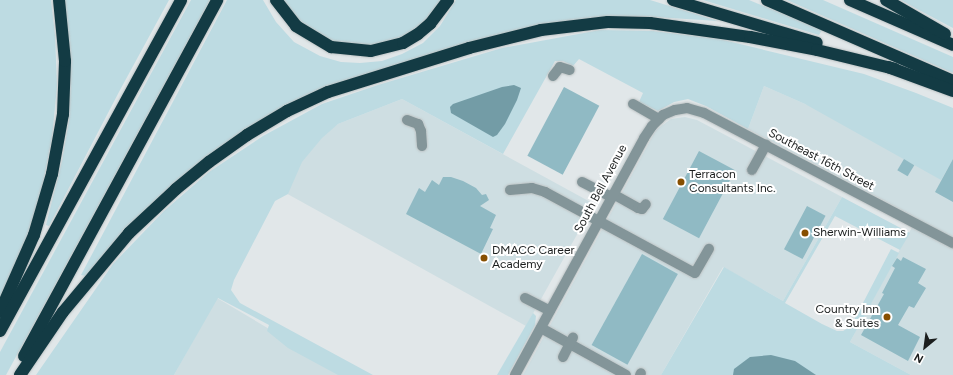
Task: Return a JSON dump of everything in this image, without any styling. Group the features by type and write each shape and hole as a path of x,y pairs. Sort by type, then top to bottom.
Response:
{"highway":[{"path":"0,312 34,235 52,174 63,114 65,62 59,0"},
{"path":"0,331 181,0"},
{"path":"14,375 217,0"},
{"path":"276,0 296,26 331,46 371,51 403,43 418,34 430,24 448,0"},
{"path":"673,0 819,44 894,69 953,91"},
{"path":"767,0 953,81"},
{"path":"850,0 953,45"},
{"path":"886,0 953,38"},
{"path":"20,375 63,312 129,233 176,189 209,162 247,135 287,112 328,92 476,46 541,30 608,22 650,23 750,37 818,50 894,69"}],"street":[{"path":"553,76 560,67 570,70"},
{"path":"633,104 659,119"},
{"name":"Southeast 16th Street","path":"675,110 687,108 704,113 953,243"},
{"name":"South Bell Avenue","path":"515,375 644,138 659,119 675,110"},
{"path":"408,120 418,124 421,131 422,146"},
{"path":"752,170 766,145"},
{"path":"582,182 638,208 642,209 646,204"},
{"path":"510,190 532,188 545,192 600,220 696,273 709,249"},
{"path":"525,298 550,311"},
{"path":"541,328 571,340 626,375"},
{"path":"563,357 571,340"}],"shaded area":[{"path":"0,0 51,0 55,35 57,86 52,138 39,203 20,255 0,297"},
{"path":"65,0 169,0 49,226 46,225 62,161 69,120 71,73"},
{"path":"191,0 210,0 6,375 0,375 0,352"},
{"path":"227,0 263,0 276,22 294,42 320,56 341,62 360,63 382,61 402,54 423,43 440,26 456,0 650,0 718,21 639,16 589,18 555,23 268,116 86,276 81,275"},
{"path":"277,0 442,0 417,30 382,48 317,41"},
{"path":"703,0 749,0 822,30 819,35"},
{"path":"787,0 823,0 953,57 953,73"},
{"path":"901,0 953,0 953,28 917,9"},
{"path":"600,30 653,31 719,39 864,74 916,93 953,108 953,159 941,180 805,104 764,86 748,129 706,106 688,99 674,102 658,111 639,102 643,93 579,59 573,66 563,61 555,61 503,154 402,99 338,124 322,138 302,162 288,194 275,201 234,280 231,290 240,303 373,375 338,375 288,348 267,331 269,325 218,298 174,375 36,375 113,264 164,211 209,172 263,136 322,104 378,85 502,48"},
{"path":"514,85 521,88 517,100 505,124 497,135 493,137 451,113 450,107 453,104 502,87"},
{"path":"764,86 805,104 953,159 953,375 911,375 850,342 917,218 748,129"},
{"name":"DMACC Career Academy","path":"402,99 594,204 526,326 255,176 338,124"},
{"path":"685,117 697,120 842,197 783,301 723,267 661,375 523,375 656,130 671,119"},
{"path":"842,197 910,233 900,250 835,216 785,303 822,324 837,331 843,331 851,326 891,249 899,253 850,342 911,375 661,375 724,267 783,301"},
{"path":"217,298 347,375 174,375"},
{"path":"533,313 536,316 535,325 508,375 497,375"},
{"path":"771,355 795,361 816,375 733,375 734,369 750,357"}],"building":[{"path":"564,87 599,106 563,175 527,156"},
{"path":"699,151 735,170 699,238 663,219"},
{"path":"904,159 914,165 908,176 897,170"},
{"path":"953,159 953,202 935,192"},
{"path":"443,177 451,177 463,181 476,188 482,195 486,194 489,200 480,206 496,215 490,228 493,229 481,254 406,214 419,188 425,192 432,180 439,185"},
{"name":"Sherwin-Williams","path":"807,206 826,216 803,259 784,249"},
{"path":"642,254 678,274 627,365 592,345"},
{"name":"Country Inn & Suites","path":"903,257 926,269 918,283 926,288 914,308 909,306 898,325 920,337 908,361 861,335 884,294 882,293 895,268 892,266 897,258 901,261"}],"place":[{"name":"Terracon Consultants Inc.","path":"681,182"},
{"name":"Sherwin-Williams","path":"805,233"},
{"name":"DMACC Career Academy","path":"484,258"},
{"name":"Country Inn & Suites","path":"887,317"}]}
